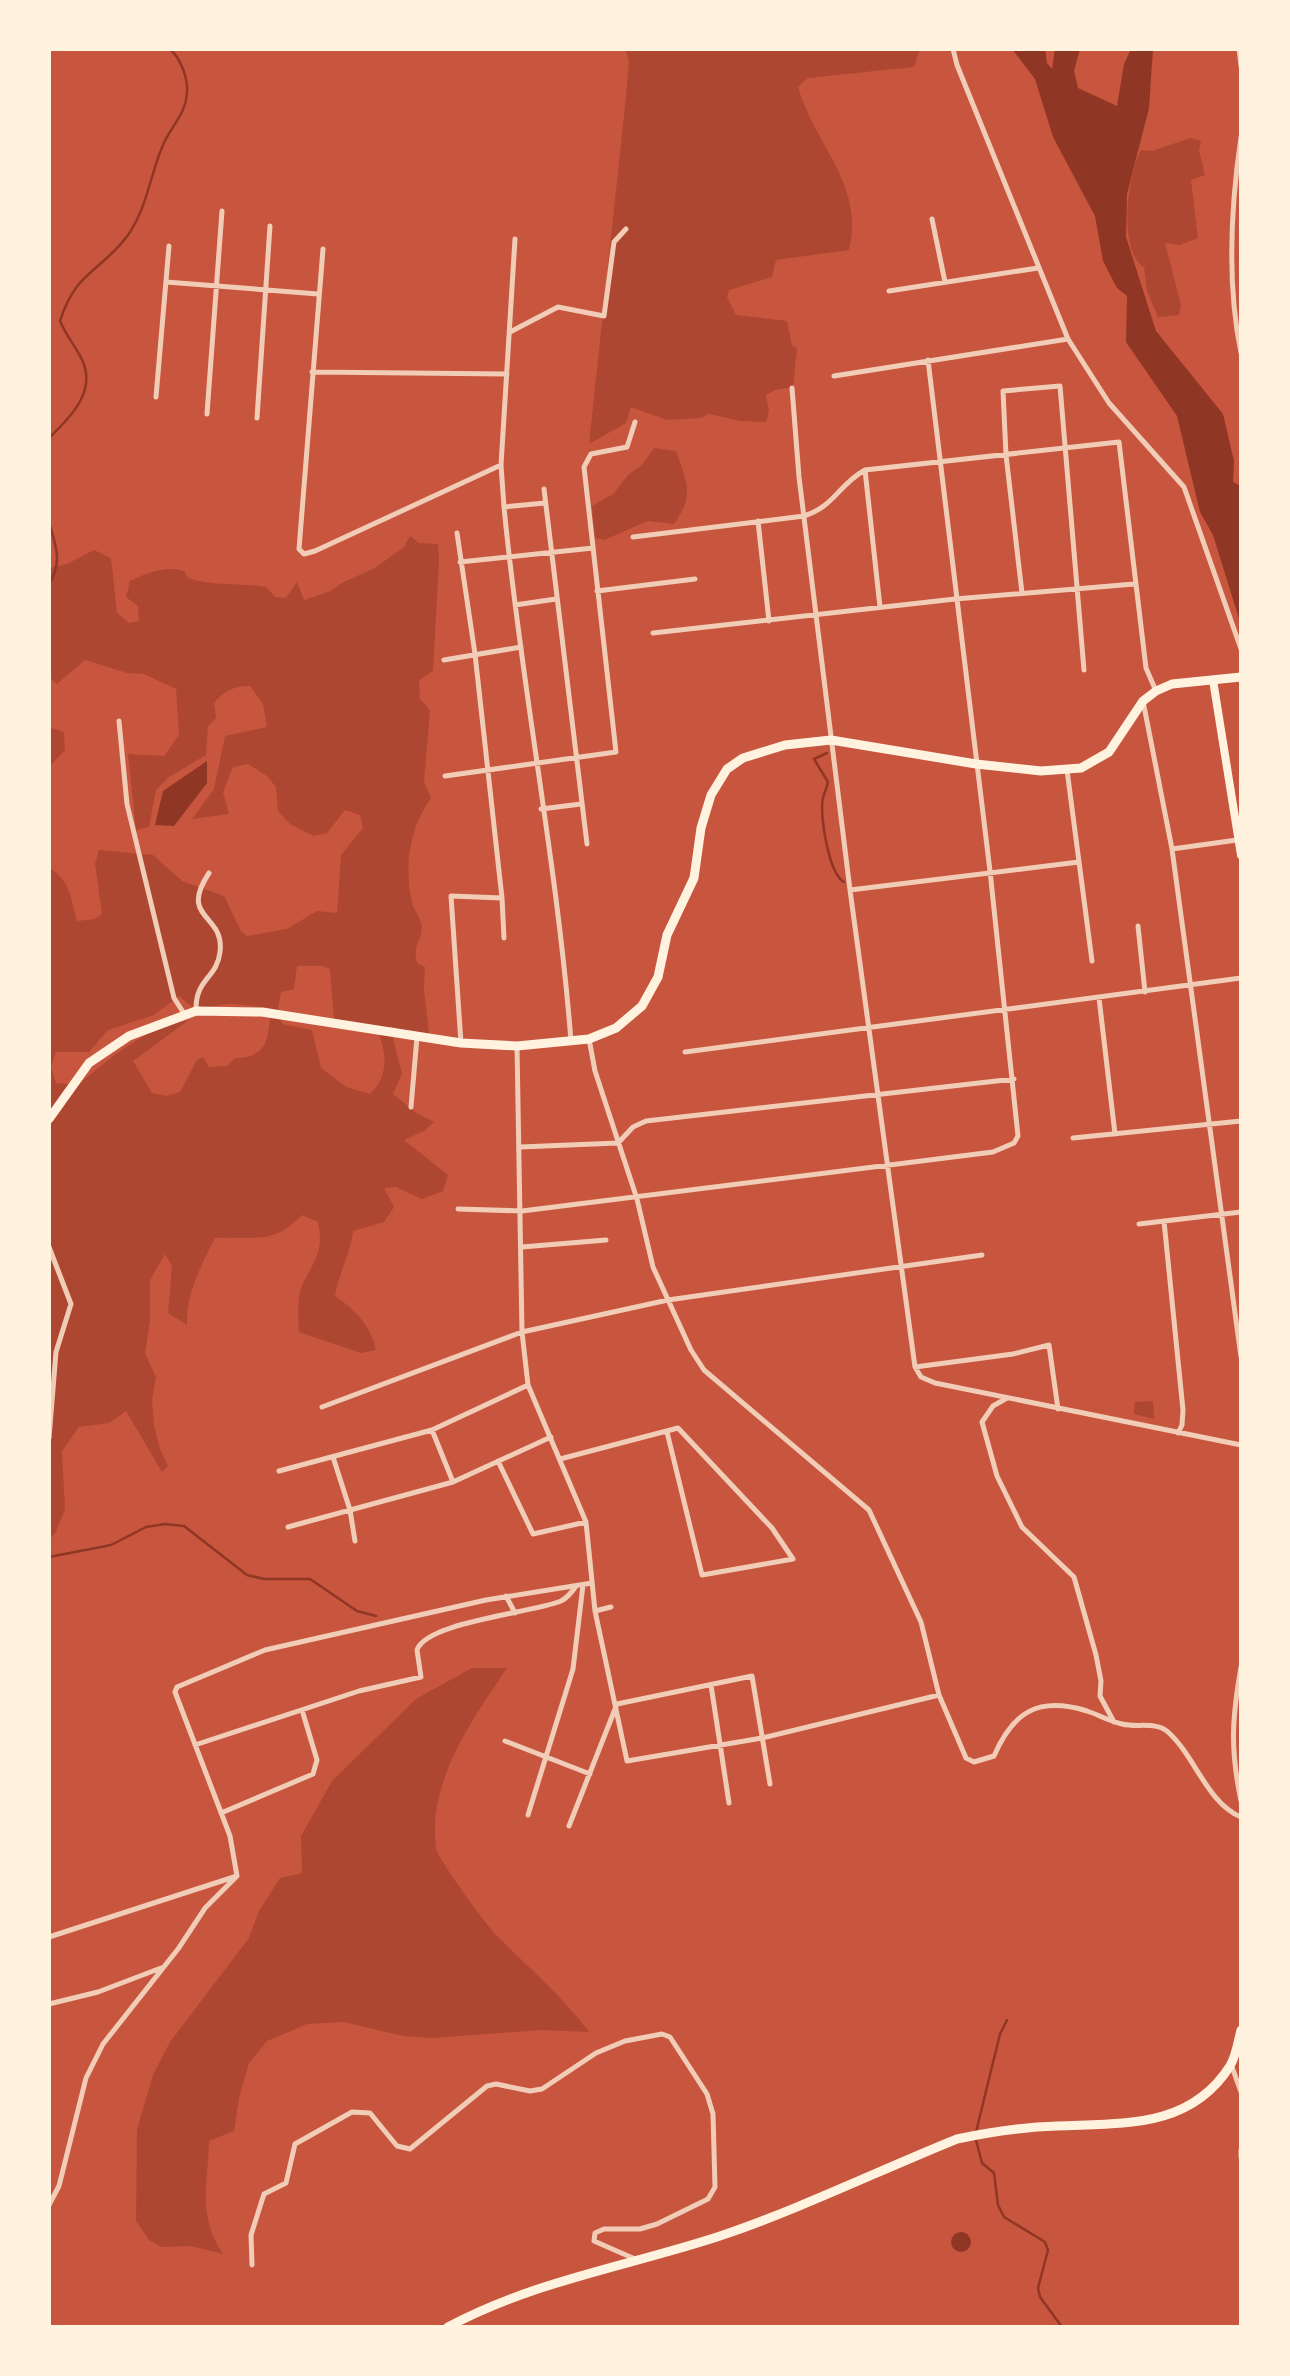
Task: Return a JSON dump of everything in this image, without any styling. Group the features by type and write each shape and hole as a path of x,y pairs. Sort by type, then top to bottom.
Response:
{"main road":[{"path":"49,1119 89,1063 129,1036 196,1011 262,1012 461,1044 517,1046 589,1039 616,1028 642,1006 658,977 667,934 694,878 701,828 711,795 727,769 765,750 831,740 976,764 1041,771 1081,768 1109,752 1143,701 1156,691 1172,684 1241,677"},
{"path":"1213,680 1241,855"},
{"path":"448,2327 498,2303 579,2275 741,2228 957,2139 991,2131 1151,2122 1188,2106 1212,2088 1231,2064 1241,2030"}],"street":[{"path":"953,49 957,65 1068,338 1109,403 1184,487 1241,649"},
{"path":"1239,49 1241,66"},
{"path":"1241,137 1237,165 1233,257 1241,353"},
{"path":"207,414 222,211"},
{"path":"932,219 946,282"},
{"path":"257,418 268,290 270,226"},
{"path":"510,332 558,307 604,316 614,242 626,229"},
{"path":"515,239 501,465 508,555 541,809 565,965 571,1041"},
{"path":"156,397 169,246"},
{"path":"323,249 299,549 304,554 501,465"},
{"path":"889,291 1038,268"},
{"path":"166,282 318,294"},
{"path":"834,376 1068,338"},
{"path":"458,1209 522,1211 637,1199 993,1152 1014,1143 1018,1136 990,870 928,360"},
{"path":"312,372 507,374"},
{"path":"1022,593 1006,455 1003,391 1060,386 1084,670"},
{"path":"792,388 804,516 818,614 831,740 915,1367 920,1377 934,1383 1241,1445"},
{"path":"445,776 616,752 585,464 591,454 627,447 635,422"},
{"path":"633,537 804,516 823,510 853,477 865,470 1119,442 1146,668 1156,691"},
{"path":"865,470 880,607"},
{"path":"544,489 587,844"},
{"path":"504,507 545,503"},
{"path":"758,521 769,621"},
{"path":"457,533 475,654 502,898 504,939"},
{"path":"460,562 593,548"},
{"path":"597,591 695,579"},
{"path":"653,633 955,599 1134,584"},
{"path":"515,605 556,599"},
{"path":"444,660 521,647"},
{"path":"1143,701 1172,849 1241,1357"},
{"path":"119,722 127,804 174,998 185,1015"},
{"path":"1067,770 1092,961"},
{"path":"541,809 581,804"},
{"path":"1172,849 1237,840"},
{"path":"850,891 990,870 1079,862"},
{"path":"196,1011 197,990 213,971 220,953 219,935 198,905 197,891 209,873"},
{"path":"461,1044 451,896 502,898"},
{"path":"1138,926 1145,992"},
{"path":"685,1052 1241,978"},
{"path":"1099,998 1115,1134"},
{"path":"411,1107 416,1037"},
{"path":"589,1039 595,1071 637,1199 653,1267 691,1350 704,1370 869,1510 920,1622 939,1695 966,1759 974,1762 994,1756 1009,1728 1027,1710 1070,1708 1114,1722 1165,1730 1198,1768 1222,1804 1241,1816"},
{"path":"517,1046 522,1211 522,1332 528,1385 586,1522 595,1611 617,1704 627,1762 762,1738 939,1695"},
{"path":"520,1147 618,1143 633,1127 646,1121 1014,1079"},
{"path":"1073,1138 1241,1121"},
{"path":"1139,1224 1241,1212"},
{"path":"1164,1221 1183,1410 1178,1433"},
{"path":"522,1247 606,1240"},
{"path":"49,1247 71,1304 57,1352 49,1438"},
{"path":"322,1407 522,1332 668,1300 982,1255"},
{"path":"915,1367 1013,1354 1049,1345 1058,1409"},
{"path":"279,1471 432,1430 528,1385"},
{"path":"1007,1398 993,1406 982,1422 986,1444 997,1476 1022,1527 1074,1577 1096,1655 1096,1667 1101,1681 1100,1696 1114,1722"},
{"path":"560,1459 678,1428 772,1528 793,1559 702,1575 667,1432"},
{"path":"432,1430 453,1482"},
{"path":"288,1527 453,1482 551,1437"},
{"path":"333,1457 350,1510 355,1541"},
{"path":"499,1461 533,1534 586,1522"},
{"path":"237,1876 230,1836 176,1692 177,1687 265,1650 506,1596 592,1583"},
{"path":"195,1745 359,1691 421,1677 417,1650 425,1640 448,1628 563,1601 580,1585"},
{"path":"528,1815 573,1669 580,1585"},
{"path":"506,1596 515,1613"},
{"path":"595,1611 611,1607"},
{"path":"1241,1667 1231,1729 1232,1759 1241,1801"},
{"path":"617,1704 752,1676 770,1784"},
{"path":"711,1685 729,1803"},
{"path":"569,1826 617,1704"},
{"path":"221,1813 313,1774 317,1760 302,1710"},
{"path":"505,1741 590,1774"},
{"path":"49,1937 237,1876"},
{"path":"49,2205 59,2186 86,2078 103,2044 164,1967 205,1908 237,1876"},
{"path":"49,2004 97,1992 164,1967"},
{"path":"252,2265 251,2235 264,2194 286,2183 295,2144 352,2112 370,2113 397,2146 410,2149 487,2086 496,2084 530,2091 542,2089 596,2053 625,2041 662,2034 670,2037 707,2094 713,2114 715,2187 708,2199 657,2224 640,2229 604,2229 595,2233 594,2241 601,2247 638,2260"},
{"path":"1231,2064 1241,2092"},
{"path":"1241,2150 1241,2157"}],"shaded area":[{"path":"625,49 920,49 914,67 808,78 798,87 844,185 850,205 852,227 849,250 776,260 772,277 729,290 727,297 736,315 787,321 792,345 797,348 793,387 775,390 766,395 769,411 766,422 740,421 709,414 701,418 667,420 631,407 626,423 589,444 626,97 629,60"},
{"path":"1012,49 1045,49 1047,63 1052,69 1055,49 1080,49 1074,71 1078,88 1117,106 1124,64 1131,49 1153,49 1149,108 1127,194 1126,237 1156,331 1223,414 1234,461 1233,482 1241,486 1241,625 1213,535 1200,512 1177,416 1126,342 1127,296 1117,288 1103,261 1095,216 1053,137 1035,79"},
{"path":"1191,138 1201,141 1199,150 1205,175 1191,180 1198,238 1180,245 1165,243 1181,305 1179,315 1158,317 1147,291 1144,267 1130,245 1128,211 1132,176 1141,150 1152,151"},
{"path":"654,448 676,451 687,489 681,514 674,524 648,521 604,540 595,538 592,506 613,494 628,475 642,465"},
{"path":"410,536 419,543 438,544 439,560 433,671 419,680 420,699 430,710 424,782 431,798 413,835 408,875 412,903 422,929 416,957 418,964 425,967 424,990 429,1033 413,1034 390,1026 402,1074 393,1094 416,1113 434,1122 424,1131 404,1140 448,1175 443,1191 422,1199 396,1187 384,1188 394,1207 384,1222 353,1231 335,1296 361,1319 376,1350 361,1353 299,1332 300,1294 319,1248 318,1222 302,1215 291,1225 271,1235 215,1238 192,1291 187,1325 168,1313 172,1266 165,1254 150,1280 150,1321 145,1353 156,1377 152,1400 154,1425 168,1466 162,1472 126,1411 109,1423 79,1427 62,1451 65,1509 56,1532 49,1539 49,868 66,884 77,921 95,919 102,914 95,864 99,850 153,855 182,881 224,896 241,931 247,936 287,929 317,911 337,913 341,855 363,828 360,815 345,810 327,833 314,836 290,824 278,811 276,787 267,776 248,764 233,767 223,792 229,814 192,819 214,789 225,736 267,727 263,704 250,686 230,690 214,703 216,718 208,726 206,755 169,777 156,790 149,827 136,830 128,754 164,756 179,735 176,689 144,674 127,673 85,660 57,684 49,677 49,568 67,564 94,550 111,558 117,613 129,623 139,621 138,606 126,597 130,581 157,571 177,569 196,581 266,587 275,597 286,598 297,582 304,600 331,591 375,568 404,547","holes":["297,966 322,966 330,969 334,1019 375,1026 384,1053 384,1070 370,1094 346,1087 321,1068 312,1030 282,1024 278,1008 281,992 294,989","179,996 200,1009 222,1004 270,1008 269,1028 264,1044 254,1055 235,1058 227,1066 209,1067 203,1057 197,1060 180,1092 167,1096 152,1093 133,1061 189,1020 174,1023 144,1036 78,1085 56,1083 51,1067 56,1052 89,1052 108,1030 154,1015"]},
{"path":"49,727 64,732 65,750 49,767"},
{"path":"207,761 207,783 174,826 155,825 163,791"},
{"path":"1153,1401 1154,1419 1134,1414 1135,1402"},
{"path":"472,1668 507,1668 467,1730 445,1776 435,1823 436,1848 453,1878 492,1930 557,1994 589,2032 541,2030 432,2038 403,2036 344,2022 307,2024 267,2041 249,2063 239,2098 234,2131 209,2141 207,2213 215,2240 223,2254 191,2246 161,2247 149,2240 136,2221 137,2129 153,2075 170,2042 249,1938 259,1911 280,1878 302,1873 301,1836 332,1781 416,1699"},
{"path":"961,2232 968,2235 971,2242 968,2249 961,2252 954,2249 951,2242 954,2235"}],"waterway":[{"path":"49,438 74,411 85,390 85,366 60,321 66,304 81,281 118,248 134,225 163,145 184,107 187,93 185,75 170,49"},
{"path":"49,522 57,560 49,585"},
{"path":"827,753 814,759 828,782 822,806 824,830 834,868 844,882"},
{"path":"49,1557 111,1545 146,1527 165,1524 184,1526 247,1575 264,1579 310,1579 357,1611 376,1616"},
{"path":"1007,2020 1000,2034 975,2136 982,2163 994,2173 998,2205 1004,2217 1045,2242 1048,2250 1038,2288 1040,2297 1062,2327"}]}
